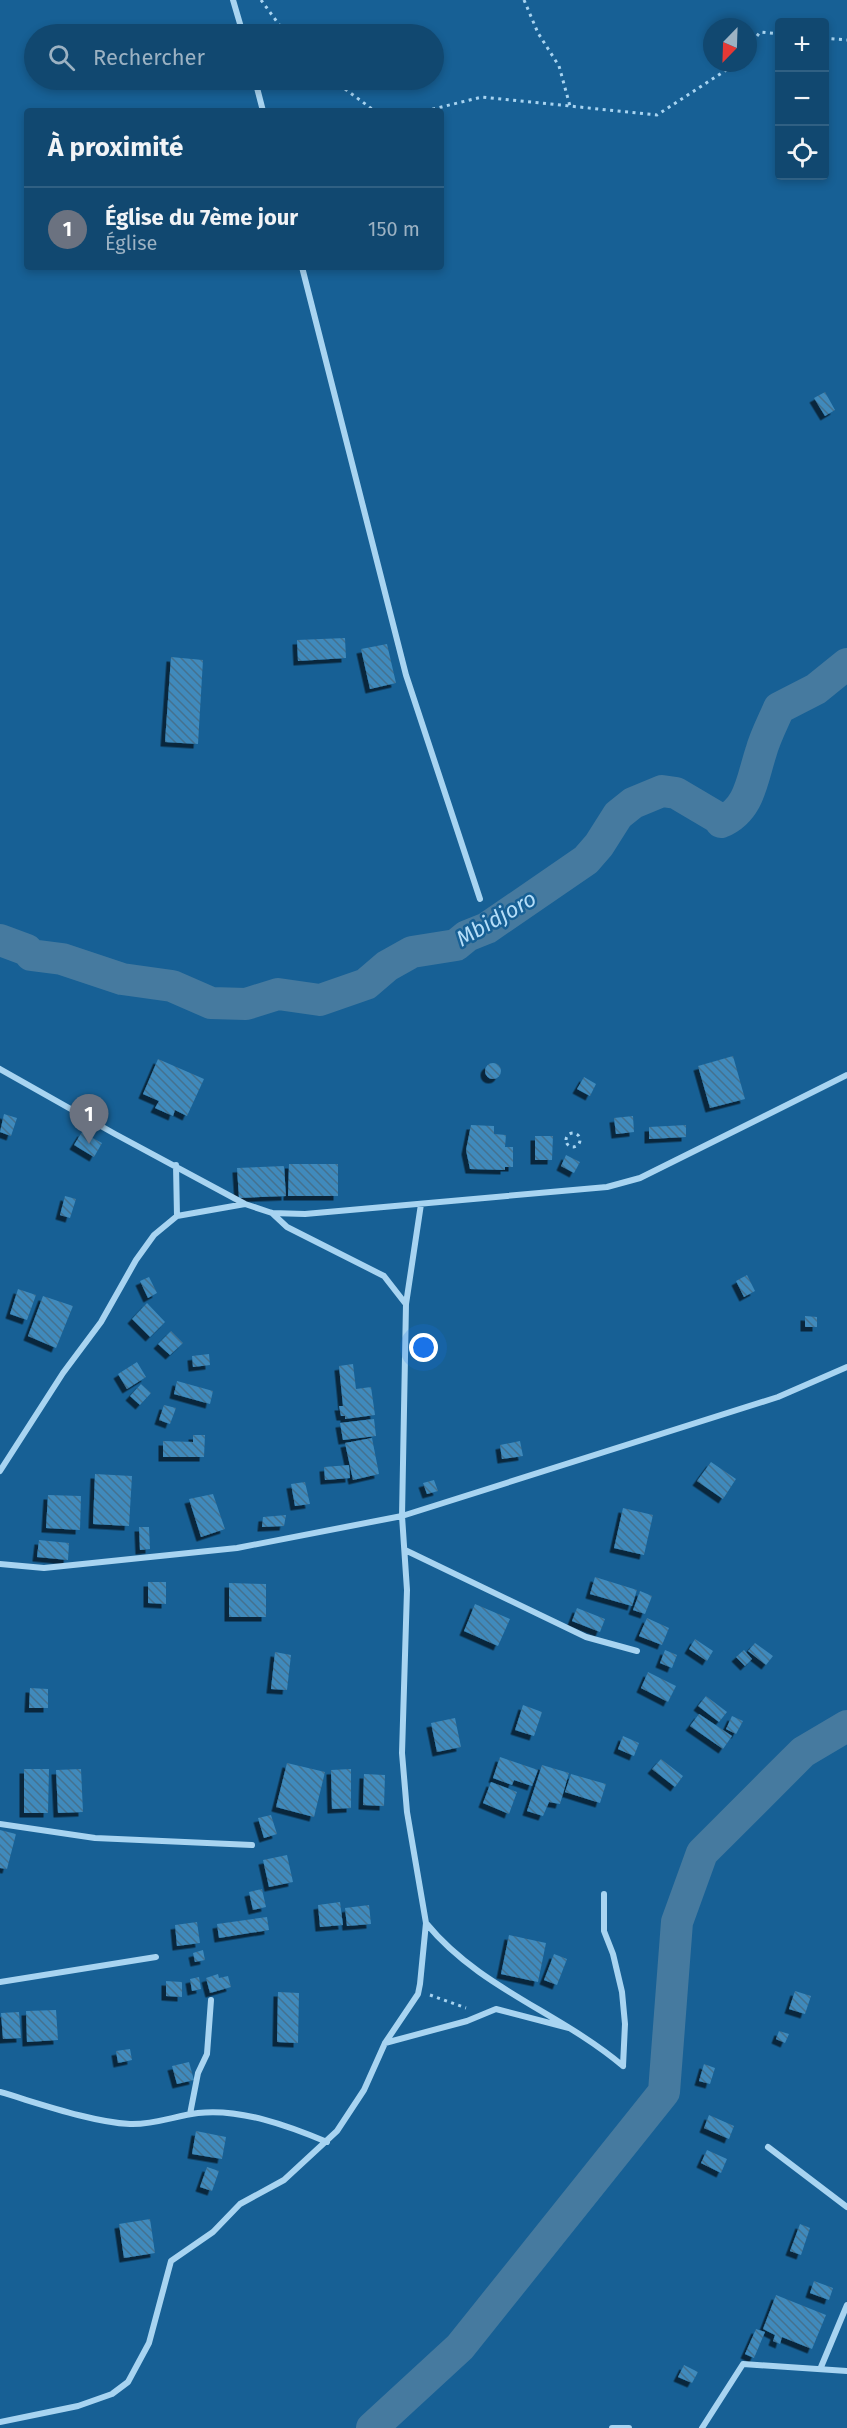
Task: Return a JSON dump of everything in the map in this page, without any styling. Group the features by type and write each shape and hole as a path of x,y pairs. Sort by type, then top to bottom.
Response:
{"street":[{"path":"233,0 240,24"},
{"path":"258,90 262,108"},
{"path":"303,270 406,675 480,899"},
{"path":"0,1069 114,1134 176,1165 245,1204 272,1213 305,1214 607,1187 640,1178 847,1075"},
{"path":"176,1165 177,1216"},
{"path":"0,1471 63,1373 101,1322 136,1260 154,1234 177,1216 245,1204"},
{"path":"0,2422 78,2406 112,2394 128,2382 149,2343 171,2261 213,2232 240,2204 284,2180 338,2131 358,2099 385,2043 418,1995 426,1923 407,1812 402,1753 407,1590 402,1516 406,1304 421,1204"},
{"path":"272,1213 287,1227 384,1275 406,1304"},
{"path":"0,1564 44,1568 226,1549 402,1516 778,1397 847,1367"},
{"path":"405,1550 586,1637 637,1651"},
{"path":"0,1824 95,1838 252,1845"},
{"path":"426,1923 475,1972 573,2029 623,2066 625,2024 622,1992 614,1954 604,1931 604,1894"},
{"path":"0,1982 156,1957"},
{"path":"190,2114 198,2073 207,2054 212,2000"},
{"path":"385,2043 467,2021 496,2009 527,2019 573,2029"},
{"path":"0,2092 122,2124 144,2123 201,2112 249,2117 303,2132 327,2142"},
{"path":"768,2147 847,2207"},
{"path":"821,2367 847,2305"},
{"path":"702,2428 743,2364 821,2367 847,2371"},
{"path":"612,2428 629,2428"}],"path":[{"path":"261,0 279,24"},
{"path":"524,0 538,33 559,66 570,106"},
{"path":"757,36 760,32 775,34"},
{"path":"829,38 847,40"},
{"path":"437,108 482,97 657,115 723,72"},
{"path":"346,90 371,108"},
{"path":"575,1134 580,1140 575,1146 571,1146 566,1140 568,1136 575,1134"},
{"path":"418,1995 431,1995 481,2014"}],"building":[{"path":"825,392 835,410 825,416 814,398"},
{"path":"345,638 346,658 298,661 297,640"},
{"path":"387,644 396,683 370,689 361,649"},
{"path":"171,657 203,660 198,744 165,742"},
{"path":"733,1056 745,1099 710,1108 698,1066"},
{"path":"158,1059 204,1079 187,1116 175,1110 173,1116 155,1108 159,1101 143,1094"},
{"path":"493,1063 501,1071 493,1079 485,1071"},
{"path":"584,1077 596,1084 590,1096 577,1089"},
{"path":"4,1114 17,1118 11,1136 0,1132"},
{"path":"633,1116 634,1132 616,1134 614,1118"},
{"path":"471,1125 494,1126 494,1134 506,1135 505,1147 513,1147 513,1167 505,1167 505,1170 470,1169 466,1150"},
{"path":"686,1125 686,1137 649,1139 649,1127"},
{"path":"82,1132 102,1143 94,1157 74,1145"},
{"path":"535,1136 553,1136 552,1160 535,1160"},
{"path":"566,1155 580,1162 574,1173 561,1166"},
{"path":"289,1164 338,1164 338,1196 288,1196"},
{"path":"284,1166 286,1196 239,1198 237,1168"},
{"path":"65,1196 76,1199 70,1218 60,1215"},
{"path":"747,1275 755,1291 744,1297 736,1281"},
{"path":"149,1277 157,1293 148,1298 140,1281"},
{"path":"18,1289 36,1295 27,1320 10,1314"},
{"path":"43,1296 73,1306 56,1348 28,1336"},
{"path":"147,1303 165,1322 150,1337 132,1319"},
{"path":"805,1316 817,1317 817,1327 805,1327"},
{"path":"171,1331 183,1343 170,1355 158,1344"},
{"path":"209,1354 210,1365 193,1367 192,1356"},
{"path":"137,1362 146,1377 127,1389 118,1374"},
{"path":"353,1364 356,1389 371,1387 375,1415 345,1419 345,1416 341,1416 339,1406 343,1406 339,1366"},
{"path":"177,1381 213,1391 210,1404 174,1394"},
{"path":"141,1384 151,1393 140,1405 130,1396"},
{"path":"164,1405 176,1408 170,1424 159,1420"},
{"path":"374,1419 376,1436 343,1440 340,1423"},
{"path":"193,1435 205,1435 204,1457 163,1457 163,1441 193,1442"},
{"path":"372,1438 379,1474 353,1480 345,1443"},
{"path":"520,1441 523,1456 502,1459 500,1445"},
{"path":"711,1462 736,1479 723,1499 697,1481"},
{"path":"349,1465 350,1478 325,1480 324,1467"},
{"path":"95,1474 132,1476 129,1526 93,1524"},
{"path":"434,1480 438,1491 427,1494 423,1483"},
{"path":"305,1482 310,1504 295,1506 291,1484"},
{"path":"213,1494 225,1529 201,1537 189,1499"},
{"path":"48,1495 81,1496 80,1530 46,1528"},
{"path":"623,1508 653,1515 644,1555 614,1548"},
{"path":"286,1515 284,1526 262,1527 263,1517"},
{"path":"139,1527 149,1527 150,1549 140,1550"},
{"path":"39,1540 69,1543 68,1560 37,1557"},
{"path":"595,1577 637,1590 632,1606 590,1594"},
{"path":"148,1582 166,1582 166,1604 148,1603"},
{"path":"229,1583 266,1584 266,1617 229,1617"},
{"path":"640,1591 652,1596 645,1614 633,1610"},
{"path":"475,1604 510,1619 498,1646 464,1631"},
{"path":"577,1608 605,1619 600,1632 572,1621"},
{"path":"647,1618 669,1628 662,1645 639,1636"},
{"path":"695,1639 713,1651 707,1661 689,1649"},
{"path":"755,1643 773,1656 766,1665 748,1651"},
{"path":"665,1650 677,1655 672,1668 660,1663"},
{"path":"744,1650 752,1659 745,1666 736,1657"},
{"path":"275,1652 291,1655 287,1690 271,1689"},
{"path":"648,1672 676,1686 668,1702 641,1688"},
{"path":"30,1688 48,1689 48,1708 29,1708"},
{"path":"706,1696 727,1712 719,1722 698,1706"},
{"path":"523,1705 542,1712 534,1736 515,1730"},
{"path":"699,1714 732,1736 723,1749 690,1726"},
{"path":"732,1716 743,1721 736,1734 726,1729"},
{"path":"455,1718 461,1747 437,1752 431,1723"},
{"path":"623,1736 639,1743 634,1756 618,1749"},
{"path":"500,1757 538,1770 532,1786 514,1780 512,1785 493,1778"},
{"path":"661,1759 683,1776 675,1787 652,1769"},
{"path":"287,1763 325,1772 314,1817 276,1807"},
{"path":"542,1765 569,1773 560,1804 549,1802 543,1816 527,1811"},
{"path":"24,1769 49,1769 48,1813 24,1813"},
{"path":"81,1769 83,1812 58,1813 56,1770"},
{"path":"351,1769 351,1808 332,1809 331,1770"},
{"path":"364,1774 385,1775 384,1806 363,1805"},
{"path":"571,1774 606,1784 600,1803 565,1792"},
{"path":"491,1782 517,1792 509,1814 483,1803"},
{"path":"271,1815 277,1834 264,1838 258,1818"},
{"path":"0,1830 16,1834 7,1869 0,1868"},
{"path":"287,1855 293,1882 269,1887 263,1860"},
{"path":"262,1889 266,1907 253,1910 249,1892"},
{"path":"340,1902 343,1925 320,1927 318,1905"},
{"path":"369,1905 371,1924 347,1926 345,1908"},
{"path":"267,1917 269,1930 219,1938 217,1924"},
{"path":"197,1922 200,1943 177,1946 175,1925"},
{"path":"509,1935 546,1943 538,1982 501,1974"},
{"path":"203,1950 205,1960 195,1962 193,1953"},
{"path":"554,1954 567,1959 557,1985 544,1980"},
{"path":"218,1974 219,1978 228,1976 231,1987 210,1993 206,1978"},
{"path":"199,1977 201,1989 192,1991 190,1979"},
{"path":"166,1981 182,1982 182,1997 166,1996"},
{"path":"795,1991 811,1996 805,2014 789,2009"},
{"path":"278,1992 299,1993 298,2043 277,2042"},
{"path":"56,2010 58,2040 27,2042 26,2011"},
{"path":"19,2012 21,2038 3,2039 1,2013"},
{"path":"779,2031 789,2034 785,2043 776,2039"},
{"path":"130,2049 132,2060 118,2063 116,2051"},
{"path":"189,2062 194,2080 177,2084 172,2066"},
{"path":"704,2064 715,2068 710,2084 699,2081"},
{"path":"709,2115 734,2126 729,2139 704,2128"},
{"path":"196,2131 226,2137 222,2159 192,2154"},
{"path":"707,2150 727,2159 721,2173 701,2163"},
{"path":"207,2167 219,2171 212,2191 200,2187"},
{"path":"150,2219 155,2253 124,2258 119,2224"},
{"path":"800,2224 810,2228 801,2255 790,2251"},
{"path":"814,2281 833,2288 829,2300 810,2293"},
{"path":"776,2295 826,2315 812,2349 782,2337 780,2344 773,2341 775,2335 763,2329"},
{"path":"756,2329 765,2332 754,2358 745,2354"},
{"path":"684,2365 698,2372 692,2383 678,2377"}],"waterway":[{"name":"Mbidjoro","path":"0,940 27,950 31,955 62,959 122,979 172,986 211,1003 246,1004 278,994 320,1000 366,984 387,966 412,952 456,945 467,936 487,928 586,860 599,845 618,815 633,803 662,791 676,793 720,819 721,822 731,817 749,793 765,741 779,708 816,689 847,664"},
{"path":"372,2428 460,2347 664,2092 677,1922 702,1853 803,1752 847,1726"}],"place":[{"name":"Église du 7ème jour","path":"89,1144"}]}
